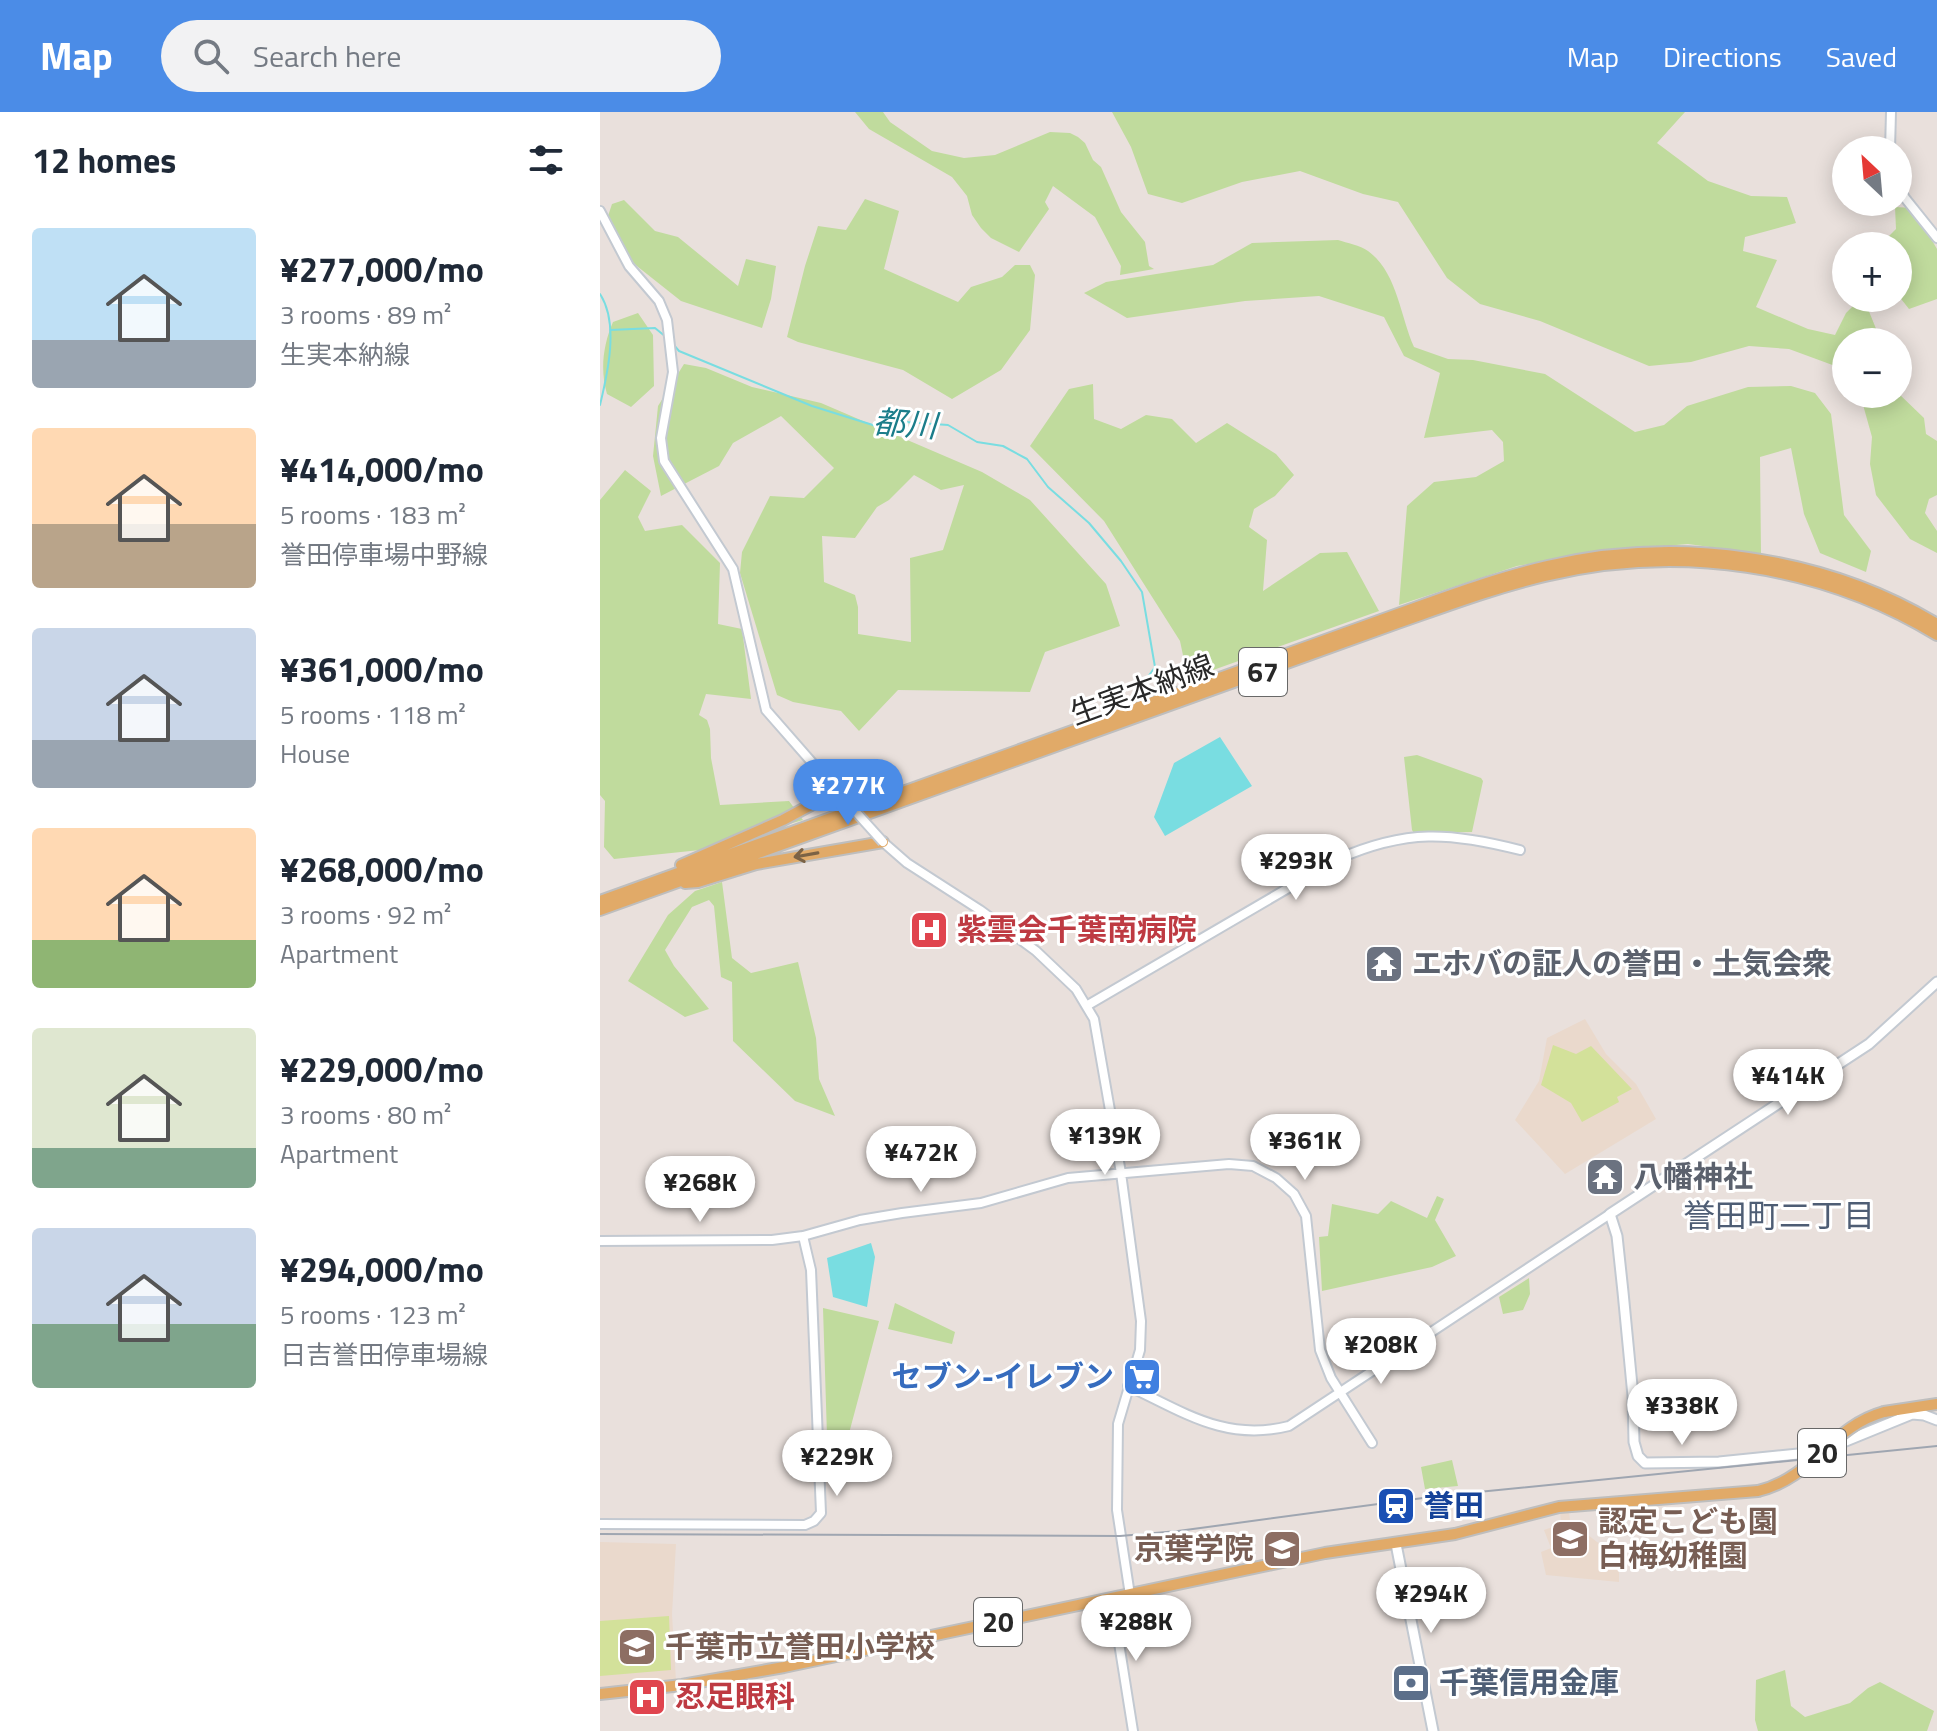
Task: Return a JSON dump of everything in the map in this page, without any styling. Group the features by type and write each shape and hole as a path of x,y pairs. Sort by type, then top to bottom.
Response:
{"main road":[{"name":"生実本納線","path":"603,900 1392,616 1494,581 1563,562 1661,552 1758,560 1798,568 1856,586 1937,624"},
{"name":"生実本納線","path":"600,910 1410,619 1499,588 1572,570 1660,561 1761,569 1849,592 1900,614 1937,635"},
{"name":"67","path":"603,900 783,820 837,791"},
{"name":"67","path":"671,884 698,882 756,864 883,842"},
{"path":"1937,982 1869,1044 1610,1214 1617,1236 1623,1292 1634,1442 1638,1456 1645,1463 1719,1462 1808,1453 1912,1414 1937,1420"},
{"name":"20","path":"600,1694 699,1683 1325,1553 1455,1534 1559,1507 1758,1491 1797,1476 1848,1428 1865,1418 1937,1404"},
{"path":"1396,1544 1433,1731"}],"street":[{"path":"1890,136 1891,112"},
{"path":"1912,207 1937,238"},
{"path":"600,211 629,266 659,301 667,320 673,372 661,438 664,461 729,559 749,629 766,710 883,842 907,863 1036,951 1070,982 1088,1005 1097,1030 1121,1173 1141,1321 1140,1350 1118,1424 1117,1510 1130,1595"},
{"path":"1088,1005 1338,859 1370,846 1410,837 1439,835 1475,838 1520,850"},
{"path":"600,1241 772,1240 803,1236 860,1220 981,1203 1048,1182 1121,1173 1241,1165 1266,1172 1294,1194 1306,1216 1320,1350 1340,1393 1372,1443"},
{"path":"1128,1386 1219,1427 1251,1432 1289,1426 1610,1214"},
{"path":"600,1524 805,1525 821,1513 811,1270 803,1236"},
{"path":"1112,1599 1133,1731"}],"shaded area":[{"path":"1585,1019 1606,1054 1636,1084 1656,1119 1565,1174 1515,1120 1539,1081 1547,1038"},
{"name":"認定こども園 白梅幼稚園","path":"1569,1510 1570,1521 1619,1559 1619,1582 1546,1575 1541,1552 1551,1548 1544,1530 1561,1524 1560,1511"},
{"name":"千葉市立誉田小学校","path":"600,1542 676,1544 672,1614 676,1681 600,1690"}],"green space":[{"path":"855,112 883,112 890,122 932,151 964,158 995,155 1050,132 1070,133 1078,137 1101,167 1121,212 1145,242 1149,266 1154,269 1120,275 1121,266 1095,217 1053,186 1045,202 1049,209 1019,252 991,238 972,215 967,196 952,177 869,129"},
{"path":"1112,112 1685,112 1657,143 1708,181 1751,196 1787,197 1796,223 1745,237 1743,251 1777,260 1756,307 1808,329 1832,334 1832,365 1789,349 1749,346 1691,362 1649,366 1540,321 1480,304 1447,278 1398,202 1363,194 1300,171 1242,182 1182,203 1148,194 1131,147"},
{"path":"865,199 899,211 884,269 958,302 971,287 1002,277 1015,265 1030,265 1035,275 1030,330 1001,370 952,399 903,370 787,337 818,226 846,230"},
{"path":"624,200 655,231 678,237 738,286 746,259 776,266 762,328 681,301 628,259 606,222 612,204"},
{"path":"1913,208 1937,249 1937,299 1912,308 1912,232 1893,232 1896,229 1895,216 1912,216"},
{"path":"1338,240 1365,249 1378,260 1392,282 1414,347 1448,359 1473,360 1545,374 1635,432 1664,425 1687,406 1748,387 1791,386 1815,393 1831,414 1844,515 1871,551 1866,572 1820,553 1804,514 1791,448 1760,457 1761,554 1688,544 1604,551 1517,566 1399,605 1407,506 1434,482 1476,477 1504,461 1503,442 1492,430 1424,438 1440,373 1404,356 1384,317 1319,296 1245,301 1127,318 1084,293 1106,282 1213,265 1252,243"},
{"path":"1847,312 1869,312 1876,328 1838,328"},
{"path":"638,313 653,335 654,386 631,407 607,394 604,358 613,322"},
{"path":"684,364 706,368 752,387 821,403 982,472 1030,500 1106,584 1120,626 1045,652 1030,692 898,690 859,731 841,711 793,702 777,695 740,573 742,552 770,496 804,498 834,468 781,416 733,443 719,466 661,496 653,456 658,406","holes":["914,475 941,490 964,485 943,550 910,558 911,642 858,634 855,595 824,582 822,536 855,538 877,507 889,500"]},
{"path":"1093,384 1094,419 1121,429 1146,415 1172,419 1196,443 1227,423 1276,454 1294,475 1275,496 1254,509 1249,527 1267,540 1263,591 1320,553 1347,552 1379,611 1188,679 1180,641 1104,521 1030,446 1069,389"},
{"path":"1912,406 1924,418 1926,434 1937,441 1937,495 1929,499 1925,513 1937,531 1937,553 1910,539 1876,495 1870,464 1872,437 1864,408"},
{"path":"625,470 651,491 638,517 645,531 682,525 720,563 718,624 742,629 751,699 706,694 699,715 707,720 710,729 711,758 720,805 789,801 803,820 700,850 614,859 604,847 605,801 600,795 600,500"},
{"path":"1417,755 1481,778 1483,781 1472,832 1414,833 1404,757"},
{"path":"722,882 732,958 751,973 798,962 816,1038 819,1079 835,1116 795,1101 733,1041 732,982 721,977 714,906 709,900 692,907 665,950 709,1009 685,1017 628,981 668,915 695,891"},
{"path":"1553,1045 1576,1054 1591,1046 1632,1089 1617,1097 1619,1102 1582,1122 1571,1103 1541,1085"},
{"path":"1437,1196 1444,1199 1435,1220 1456,1256 1432,1267 1322,1291 1319,1237 1328,1236 1332,1204 1378,1214 1391,1201 1427,1218"},
{"path":"1529,1278 1530,1294 1523,1310 1503,1314 1499,1297"},
{"path":"895,1303 955,1332 952,1344 888,1329"},
{"path":"823,1308 879,1321 840,1467 828,1468"},
{"path":"1452,1460 1458,1486 1425,1489 1421,1467"},
{"path":"669,1616 671,1670 600,1676 600,1621"},
{"path":"1785,1670 1791,1706 1805,1717 1850,1703 1880,1682 1934,1711 1927,1731 1758,1731 1755,1720 1756,1680"}],"water":[{"path":"1220,737 1252,786 1165,836 1154,817 1174,763"},
{"path":"871,1243 875,1257 867,1307 833,1297 827,1258"}],"waterway":[{"path":"600,294 606,306 610,333 609,363 600,405"},
{"name":"都川","path":"610,330 655,328 666,337"},
{"name":"都川","path":"673,344 679,351 812,406 876,426 906,422 948,425 977,442 1003,446 1027,459 1048,487 1089,523 1142,592 1155,667 1143,684"}],"railway":[{"path":"600,1534 1120,1536 1438,1496 1937,1446"}],"place":[{"name":"紫雲会千葉南病院","path":"929,930"},
{"name":"エホバの証人の誉田・土気会衆","path":"1384,964"},
{"name":"八幡神社","path":"1605,1177"},
{"name":"セブン-イレブン","path":"1142,1377"},
{"name":"誉田","path":"1396,1506"},
{"name":"認定こども園 白梅幼稚園","path":"1570,1539"},
{"name":"京葉学院","path":"1282,1549"},
{"name":"千葉市立誉田小学校","path":"637,1647"},
{"name":"千葉信用金庫","path":"1411,1683"},
{"name":"忍足眼科","path":"647,1697"}],"district":[{"name":"誉田町二丁目","path":"1779,1216"}]}
